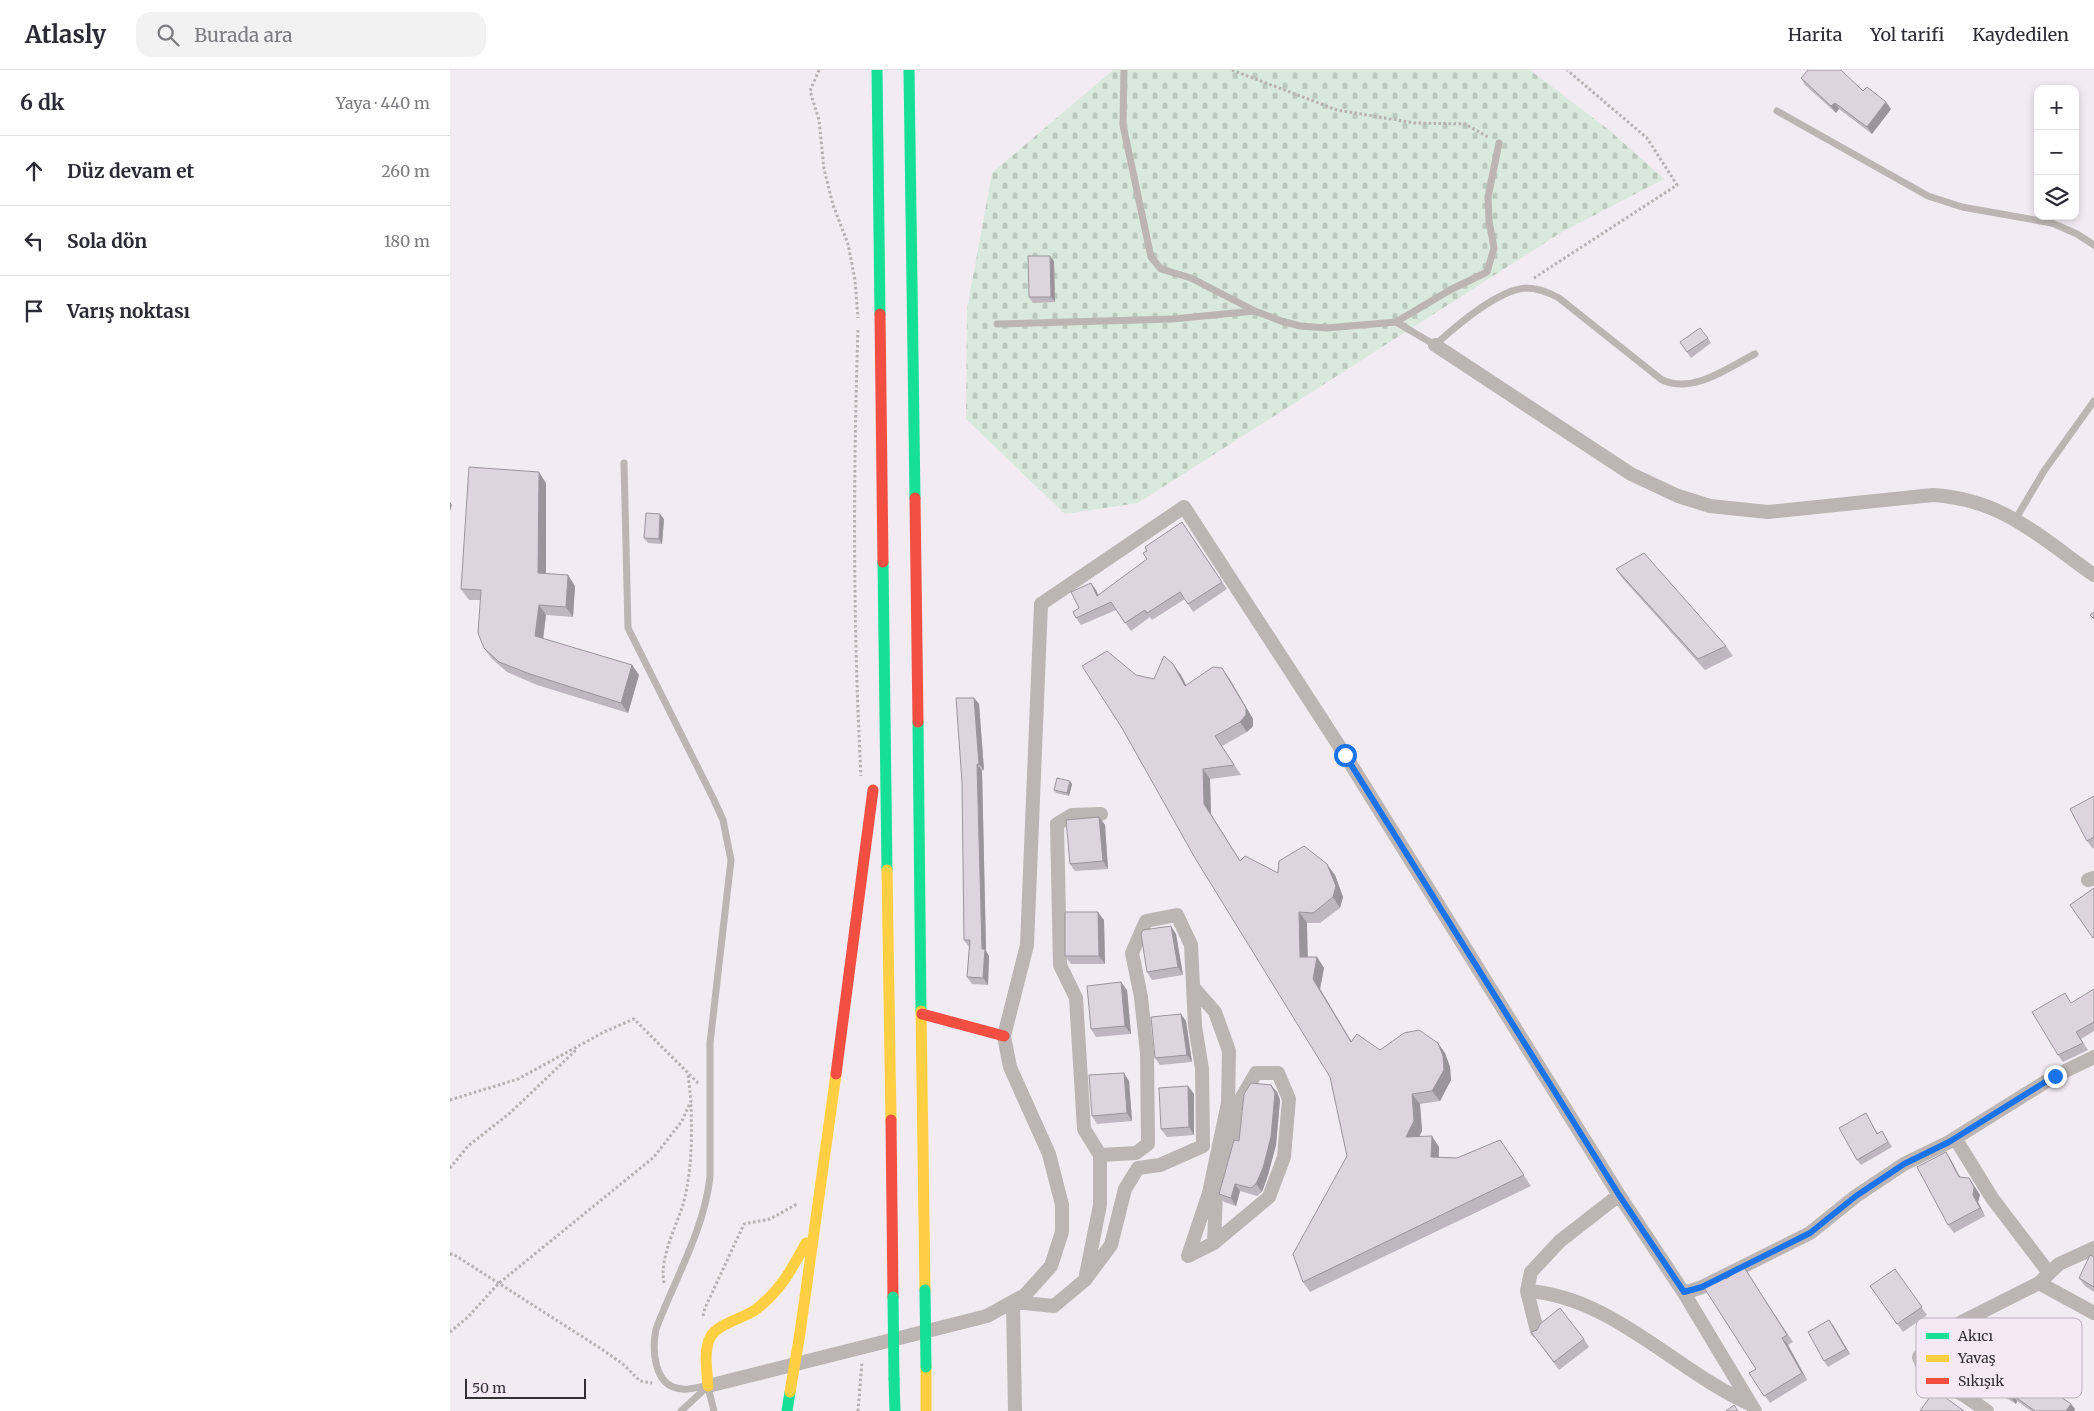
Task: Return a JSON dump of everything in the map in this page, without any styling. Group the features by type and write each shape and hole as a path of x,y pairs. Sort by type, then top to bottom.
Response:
{"highway":[{"path":"877,70 895,1411"},
{"path":"909,70 927,1411"},
{"path":"787,1411 800,1333 860,902 874,776 881,385"},
{"path":"922,1014 1004,1036"},
{"path":"708,1386 705,1362 707,1344 715,1330 768,1301 790,1274 814,1228"}],"street":[{"path":"1435,345 1631,474 1678,496 1710,506 1768,512 1906,497 1947,496 1975,501 2015,520 2094,575"},
{"path":"708,1386 987,1316 1025,1295 1050,1266 1062,1232 1062,1205 1049,1154 1010,1067 1004,1036 1027,945 1041,604 1184,507 1345,755 1619,1195 1684,1292 1753,1408"},
{"path":"1085,1280 1100,1204 1100,1155 1084,1129 1076,998 1060,965 1057,824 1072,815 1101,814"},
{"path":"1013,1302 1054,1306 1085,1280 1111,1245 1125,1189 1138,1168 1160,1165 1203,1146 1202,1069 1196,1026 1191,945 1177,915 1146,920 1132,953 1141,997 1147,1053 1148,1144 1136,1153 1100,1155"},
{"path":"1194,988 1215,1012 1229,1051 1226,1112 1209,1193 1188,1256 1214,1243 1269,1197 1284,1157 1289,1099 1278,1073 1256,1073 1236,1109 1233,1134 1216,1194 1214,1243"},
{"path":"1684,1292 1702,1287 1810,1233 1856,1196 1904,1164 1955,1138 2055,1076 2094,1057"},
{"path":"1955,1138 1992,1198 2049,1273"},
{"path":"1537,1331 1527,1291 1531,1272 1560,1241 1619,1195"},
{"path":"1970,1318 2039,1283 2058,1264 2094,1248"},
{"path":"2039,1283 2094,1313"},
{"path":"1527,1291 1584,1303 1623,1326 1723,1392 1753,1408"},
{"path":"1013,1302 1015,1411"},
{"path":"1968,1398 1987,1411"}],"lane":[{"path":"1124,70 1123,125 1151,257 1161,269 1192,278 1255,311 1281,321 1312,328 1396,322 1450,290 1487,272 1494,248 1489,221 1488,197 1499,144"},
{"path":"1777,111 1928,196 1970,209 2027,217 2052,223 2077,234 2094,245"},
{"path":"1396,322 1435,345 1469,316 1516,290 1539,289 1559,298 1662,380 1669,383 1693,384 1755,354"},
{"path":"997,324 1173,319 1255,311"},
{"path":"2015,520 2044,471 2094,401"},
{"path":"624,463 628,628 714,800 728,841 731,860 710,1042 710,1177 708,1196 701,1221 666,1301 653,1344 658,1370 671,1386 681,1390 708,1386"},
{"path":"681,1411 708,1386"},
{"path":"708,1386 714,1411"}],"path":[{"path":"819,70 810,91 819,120 824,170 833,205 848,244 855,280 859,322 854,568 860,785"},
{"path":"1232,70 1337,110 1414,123 1465,124 1499,144"},
{"path":"1516,290 1677,185 1646,138 1567,70"},
{"path":"450,1100 518,1079 604,1032 634,1019 710,1095"},
{"path":"450,1168 468,1146 517,1107 580,1046"},
{"path":"666,1301 662,1271 684,1200 692,1151 691,1100 688,1074"},
{"path":"450,1332 468,1317 498,1284 654,1157 682,1121 691,1100"},
{"path":"701,1325 705,1308 744,1224 770,1219 797,1206 799,1196"},
{"path":"450,1254 454,1254 623,1364 640,1381 671,1386"},
{"path":"858,1411 863,1346"}],"green space":[{"path":"1113,70 1530,70 1609,130 1664,179 1562,232 1138,503 1065,514 966,419 967,309 992,173"}],"building":[{"path":"1808,70 1841,70 1863,91 1867,87 1886,102 1867,127 1835,103 1831,106 1801,78"},
{"path":"1028,256 1050,256 1051,297 1029,297"},
{"path":"1700,328 1708,338 1687,352 1680,342"},
{"path":"469,467 539,472 538,573 568,575 566,607 539,605 535,636 632,665 621,703 499,662 484,648 478,633 481,590 461,589"},
{"path":"646,513 660,514 659,539 644,538"},
{"path":"1182,522 1222,582 1188,604 1180,592 1147,613 1145,610 1125,623 1111,602 1076,618 1073,612 1079,608 1071,592 1091,583 1097,596 1147,559 1143,553 1147,551 1145,547"},
{"path":"1644,553 1726,646 1698,659 1616,569"},
{"path":"1107,651 1136,675 1154,679 1164,656 1173,664 1185,686 1213,667 1222,668 1246,708 1246,715 1240,722 1215,736 1234,765 1203,769 1204,804 1240,861 1245,856 1278,873 1279,861 1304,846 1327,864 1336,886 1333,897 1313,913 1299,912 1300,957 1317,957 1313,979 1351,1042 1357,1034 1380,1050 1404,1033 1419,1030 1438,1043 1443,1056 1444,1070 1432,1091 1412,1094 1414,1121 1406,1137 1432,1136 1431,1157 1457,1158 1500,1140 1524,1175 1303,1282 1293,1254 1347,1156 1330,1077 1195,858 1122,728 1082,666"},
{"path":"956,698 974,698 979,764 977,764 982,949 985,949 983,978 967,977 970,940 964,940 962,782"},
{"path":"1057,778 1070,781 1067,793 1054,790"},
{"path":"2094,796 2094,837 2087,841 2070,809"},
{"path":"1099,817 1103,861 1070,864 1066,820"},
{"path":"2094,888 2094,937 2093,938 2070,905"},
{"path":"1065,912 1098,912 1099,956 1065,956"},
{"path":"1171,926 1178,967 1147,972 1141,934 1143,930"},
{"path":"1121,982 1125,1026 1091,1029 1087,986"},
{"path":"2094,989 2094,1022 2076,1032 2083,1043 2058,1055 2032,1012 2065,993 2071,1003"},
{"path":"1181,1014 1187,1055 1155,1058 1151,1017"},
{"path":"1124,1073 1127,1113 1092,1116 1089,1075"},
{"path":"1251,1083 1271,1085 1275,1093 1271,1137 1263,1168 1256,1184 1251,1188 1235,1184 1231,1198 1219,1194 1234,1140 1239,1141 1244,1094"},
{"path":"1188,1086 1189,1127 1161,1129 1159,1088"},
{"path":"1866,1113 1877,1134 1882,1131 1888,1142 1857,1160 1839,1128"},
{"path":"1946,1152 1959,1177 1969,1178 1974,1187 1973,1195 1980,1208 1948,1225 1917,1167"},
{"path":"2090,1255 2094,1257 2094,1287 2079,1278"},
{"path":"1744,1267 1787,1335 1782,1338 1802,1373 1764,1396 1749,1373 1756,1369 1703,1286 1724,1276 1726,1279"},
{"path":"1895,1269 1922,1307 1897,1324 1870,1286"},
{"path":"1560,1308 1584,1339 1554,1362 1531,1332 1537,1330 1540,1324"},
{"path":"1829,1320 1846,1349 1824,1361 1808,1332"},
{"path":"1929,1398 1946,1398 1964,1411 1920,1411"},
{"path":"2017,1398 2062,1398 2071,1404 2066,1411 2035,1411"},
{"path":"1734,1405 1738,1411 1726,1411"}],"traffic: fast":[{"path":"877,70 880,314"},
{"path":"909,70 915,498"},
{"path":"883,562 887,870"},
{"path":"918,722 921,1011"},
{"path":"925,1290 926,1367"},
{"path":"893,1297 894,1379"},
{"path":"894,1379 895,1411"},
{"path":"787,1411 790,1392"}],"traffic: slow":[{"path":"887,870 891,1120"},
{"path":"921,1011 925,1290"},
{"path":"800,1333 836,1074"},
{"path":"708,1386 706,1354 711,1336 725,1324 750,1313 764,1303 790,1271 806,1243"},
{"path":"790,1392 800,1333"},
{"path":"926,1367 926,1411"}],"traffic: jam":[{"path":"880,314 883,562"},
{"path":"915,498 918,722"},
{"path":"836,1074 873,790"},
{"path":"922,1014 1004,1036"},
{"path":"891,1120 893,1297"}],"route":[{"path":"1345,755 1619,1195 1684,1292 1702,1287 1736,1268 1776,1251 1810,1233 1856,1196 1904,1164 1949,1142 1976,1123 2055,1076"}]}
